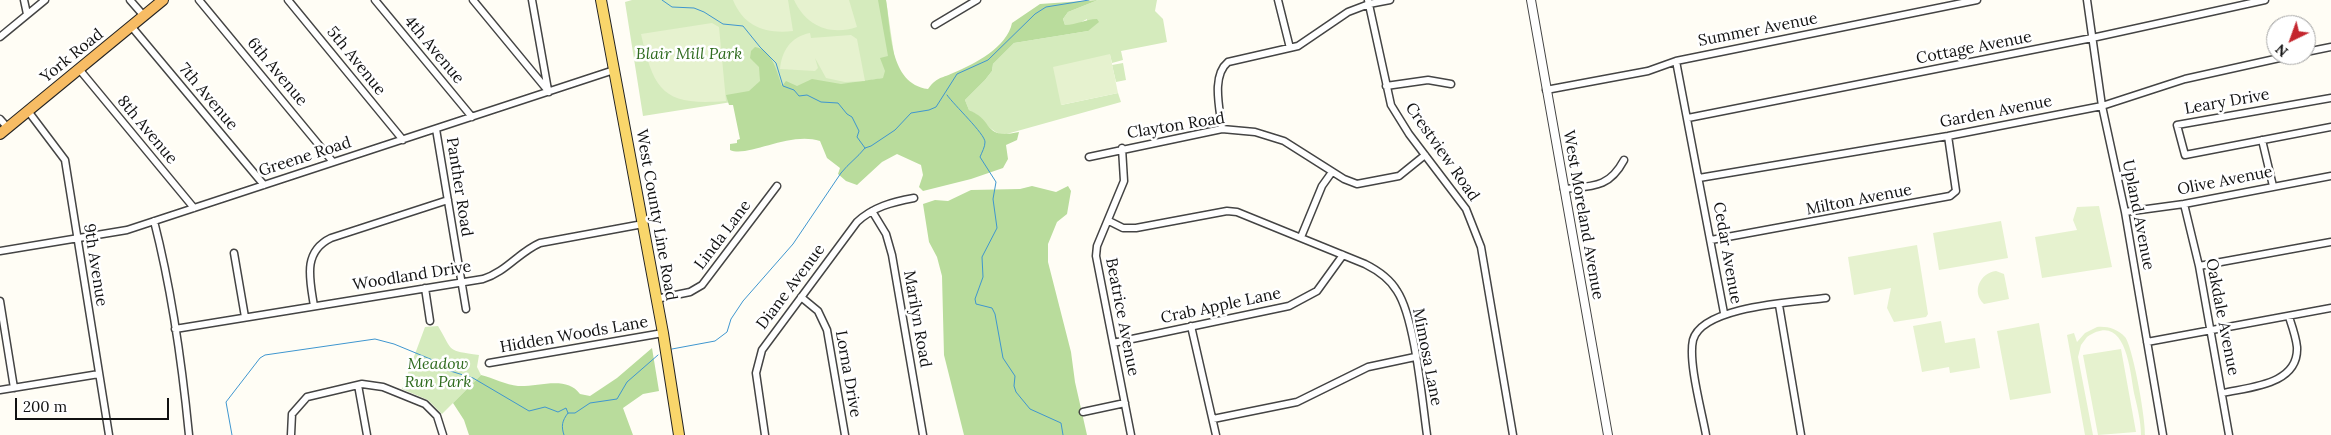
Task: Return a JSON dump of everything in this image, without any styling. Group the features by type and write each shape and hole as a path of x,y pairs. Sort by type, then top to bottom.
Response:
{"highway":[{"name":"York Road","path":"4,131 163,0"}],"main road":[{"name":"West County Line Road","path":"601,0 663,333 679,435"}],"street":[{"path":"24,0 27,14"},
{"path":"0,37 45,0"},
{"path":"130,0 144,16"},
{"name":"6th Avenue","path":"199,0 333,162"},
{"name":"5th Avenue","path":"288,0 403,140"},
{"name":"4th Avenue","path":"375,0 472,117"},
{"path":"473,0 548,92"},
{"path":"532,0 548,92"},
{"path":"935,24 953,16 977,0"},
{"path":"1278,0 1290,48"},
{"path":"1222,129 1218,83 1224,65 1232,59 1290,48 1306,41 1348,12 1368,2 1390,0"},
{"name":"West Moreland Avenue","path":"1531,0 1608,435"},
{"name":"Summer Avenue","path":"1546,90 1648,71 1676,61 1977,0"},
{"name":"Upland Avenue","path":"2087,0 2102,106 2125,212 2163,435"},
{"name":"Cottage Avenue","path":"1688,118 2092,38 2266,0"},
{"name":"Crestview Road","path":"1368,2 1386,86 1396,115 1466,209 1481,247 1513,435"},
{"name":"7th Avenue","path":"132,26 264,185"},
{"path":"2316,50 2331,47"},
{"name":"Cedar Avenue","path":"1676,61 1724,313 1702,325 1693,340 1692,357 1706,435"},
{"name":"Garden Avenue","path":"1699,178 1948,136 2102,106 2185,79 2266,61"},
{"name":"8th Avenue","path":"79,69 194,208"},
{"name":"Greene Road","path":"0,250 126,230 614,70"},
{"path":"1386,86 1428,80 1450,84"},
{"name":"Leary Drive","path":"2331,98 2176,125 2185,155 2331,127"},
{"name":"9th Avenue","path":"28,111 65,160 109,435"},
{"path":"0,119 4,131"},
{"name":"Panther Road","path":"436,129 466,309"},
{"name":"Clayton Road","path":"1089,157 1122,148 1222,129 1270,135 1295,146 1352,184 1390,180 1399,176 1425,155"},
{"name":"Milton Avenue","path":"1710,240 1798,226 1950,196 1956,191 1948,136"},
{"path":"2262,140 2273,186"},
{"name":"Beatrice Avenue","path":"1122,148 1124,181 1109,222 1097,246 1096,256 1131,435"},
{"path":"1564,189 1596,185 1608,180 1616,174 1624,160"},
{"path":"1301,237 1322,186 1332,172"},
{"name":"Olive Avenue","path":"2125,212 2184,204 2331,176"},
{"name":"Linda Lane","path":"656,299 690,292 702,284 777,186"},
{"name":"Diane Avenue","path":"765,435 757,366 762,350 857,222 884,205 914,198"},
{"path":"314,306 309,264 315,251 321,244 331,238 448,200"},
{"name":"Oakdale Avenue","path":"2184,204 2199,266 2229,435"},
{"name":"Marilyn Road","path":"872,211 886,234 892,255 923,435"},
{"name":"Mimosa Lane","path":"1109,222 1129,229 1226,211 1237,212 1371,267 1396,290 1406,315 1415,357 1427,435"},
{"path":"154,221 165,263 189,435"},
{"name":"Woodland Drive","path":"175,329 483,279 497,274 528,249 540,243 643,224"},
{"path":"2199,266 2331,242"},
{"path":"234,253 245,317"},
{"name":"Crab Apple Lane","path":"1113,342 1289,306 1300,302 1317,292 1343,255"},
{"path":"425,288 430,321"},
{"name":"Lorna Drive","path":"801,297 818,311 827,330 845,435"},
{"path":"1724,313 1826,298"},
{"path":"0,301 14,388"},
{"path":"1778,305 1801,435"},
{"path":"2148,342 2331,308"},
{"path":"2223,393 2273,383 2287,372 2296,357 2296,346 2289,316"},
{"path":"1191,326 1216,435"},
{"name":"Hidden Woods Lane","path":"489,363 663,333"},
{"path":"1213,419 1297,402 1368,367 1415,357"},
{"path":"0,390 99,374"},
{"path":"358,385 367,435"},
{"path":"291,435 292,414 306,397 358,385 377,385 425,404 437,416 443,435"},
{"path":"1083,412 1125,403"}],"green space":[{"name":"Blair Mill Park","path":"632,0 886,0 895,61 884,78 643,116 625,2"},
{"path":"733,0 788,0 793,31 765,30 757,27 743,17"},
{"path":"794,0 849,0 857,27 837,30 820,27 805,16"},
{"path":"878,0 886,0 891,40 899,67 915,85 928,89 939,79 971,65 989,54 1004,40 1012,23 1040,4 1098,0 1068,12 1063,19 1065,25 1093,19 1097,19 1099,22 1088,31 1014,43 993,64 992,71 985,80 965,100 969,110 983,119 994,131 1008,134 1019,132 1017,140 1006,145 1008,159 1003,168 971,179 923,191 919,187 923,175 921,165 897,154 882,162 857,185 846,181 838,174 840,168 827,158 820,141 795,139 747,151 738,152 730,150 730,144 737,143 737,140 740,139 733,105 729,105 726,95 749,91 760,81 759,67 750,58 751,51 755,47 761,49 770,57 782,86 786,81 797,86 812,79 841,84 883,78 885,71 880,58 888,56"},
{"path":"1098,0 1157,0 1155,11 1163,19 1167,42 1121,51 1123,60 1112,63 1110,55 1061,105 1118,93 1121,102 1003,135 993,130 969,110 965,100 992,71 993,64 1014,43 1088,31 1087,19 1076,25 1065,25 1063,19 1068,12"},
{"path":"712,23 719,27 726,101 688,101 675,97 665,91 657,82 651,70 641,34"},
{"path":"810,33 811,38 851,35 857,39 865,81 845,82 826,78 815,58 818,68 815,71 780,69 785,51 792,41"},
{"path":"1110,54 1118,93 1061,105 1053,67"},
{"path":"1123,63 1126,80 1116,82 1112,65"},
{"path":"1032,186 1056,192 1068,186 1071,191 1067,214 1057,222 1048,244 1048,262 1071,352 1075,382 1087,435 964,435 944,355 942,276 937,257 929,242 923,204 935,200 948,201 971,190 1020,189"},
{"path":"2099,206 2112,267 2042,278 2035,237 2077,230 2073,220 2077,207"},
{"path":"2001,221 2008,258 1939,270 1933,233"},
{"path":"1917,245 1928,314 1926,317 1894,322 1887,308 1891,288 1854,295 1848,257"},
{"path":"1996,271 2004,274 2009,299 1984,304 1978,294 1979,284 1986,275"},
{"path":"1941,321 1945,343 1975,338 1980,368 1950,373 1949,367 1922,372 1913,326"},
{"path":"2039,323 2051,393 2010,400 1997,331"},
{"name":"Meadow Run Park","path":"438,326 452,349 479,355 477,367 481,375 442,414 428,400 402,389 425,327"},
{"path":"2097,327 2116,330 2125,337 2128,343 2138,384 2145,435 2141,435 2140,419 2128,358 2124,347 2118,337 2110,331 2100,331 2087,337 2081,345 2078,357 2093,435 2085,435 2067,335 2074,333 2077,342 2085,333"},
{"path":"652,348 659,391 643,394 623,408 633,435 469,435 464,420 453,403 481,375 518,386 560,383 574,388 580,394 590,396 617,378"},
{"path":"2121,349 2136,432 2098,435 2083,355"}],"waterway":[{"path":"662,0 672,7 694,8 723,24 743,26 776,63 783,86 794,90 799,96 807,95 821,102 838,103 852,117 859,131 857,137 865,148"},
{"path":"672,349 715,341 727,332 731,319 743,301 793,244 841,173 865,148 895,130 911,113 936,107 957,74 988,60 1035,14 1046,7 1089,0"},
{"path":"947,95 984,138 985,144 980,157 996,182 993,199 997,228 982,257 983,277 975,299 976,304 992,308 995,314 1003,358 1015,376 1014,386 1016,392 1030,409 1061,423 1063,435"},
{"path":"232,435 226,402 260,358 265,355 375,339 394,344 440,363 447,370 473,378 529,411 545,407 558,412 566,408 568,413"},
{"path":"564,435 563,424 568,413 575,413 590,403 617,399 627,382 658,355"}]}
